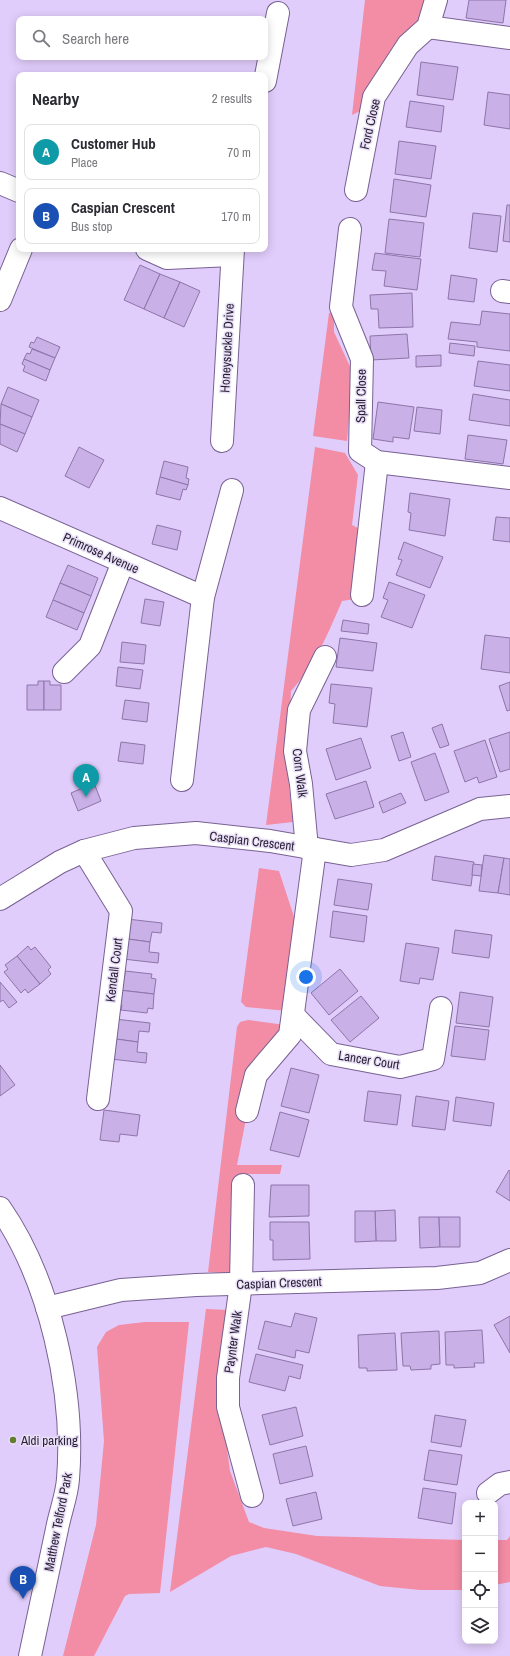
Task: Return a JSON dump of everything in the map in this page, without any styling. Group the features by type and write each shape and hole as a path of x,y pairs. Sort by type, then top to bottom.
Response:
{"street":[{"path":"436,0 428,27 510,38"},
{"path":"267,72 278,13"},
{"name":"Ford Close","path":"356,190 374,97 408,45 428,27"},
{"path":"0,183 16,190"},
{"name":"Spall Close","path":"350,229 341,307 362,359 360,450 377,462 510,478"},
{"path":"0,300 20,252"},
{"name":"Honeysuckle Drive","path":"153,252 167,258 232,252 222,441"},
{"path":"362,595 377,462"},
{"path":"182,780 203,597 232,490"},
{"name":"Primrose Avenue","path":"0,508 203,597"},
{"path":"64,672 90,646 123,562"},
{"name":"Corn Walk","path":"311,849 302,784 295,751 299,710 325,657"},
{"name":"Caspian Crescent","path":"0,900 60,862 84,851 134,838 196,833 270,841 351,855 384,850 480,809 510,806"},
{"path":"247,1111 256,1075 290,1035 311,849"},
{"name":"Kendall Court","path":"84,851 121,911 98,1099"},
{"name":"Lancer Court","path":"293,1015 331,1054 400,1067 434,1059 441,1008"},
{"name":"Paynter Walk","path":"242,1185 241,1284 228,1378 228,1407 252,1496"},
{"name":"Matthew Telford Park","path":"0,1208 11,1224 32,1265 47,1308 64,1377 69,1448 68,1480 30,1656"},
{"name":"Caspian Crescent","path":"47,1308 121,1290 241,1284 437,1278 480,1273 510,1260"},
{"path":"488,1493 500,1484 510,1482"}],"shaded area":[{"path":"365,0 432,0 417,24 391,51 374,76 364,109 352,115"},
{"path":"334,312 334,332 353,373 347,441 313,436 329,313"},
{"path":"315,447 345,453 358,475 352,525 362,530 355,599 342,601 314,660 300,681 291,691 288,754 286,758 293,822 266,825"},
{"path":"259,868 279,871 297,926 287,1011 246,1007 241,1002"},
{"path":"248,1020 285,1025 245,1088 245,1124 237,1165 282,1165 280,1174 238,1174 233,1231 236,1274 208,1272 237,1027 240,1022"},
{"path":"206,1309 228,1310 221,1402 230,1471 249,1522 264,1528 317,1536 462,1540 462,1590 420,1590 380,1586 296,1554 266,1547 231,1556 170,1592"},
{"path":"145,1322 189,1322 160,1593 129,1594 125,1596 94,1656 63,1656 96,1525 104,1441 97,1347 106,1332 119,1325"},
{"path":"510,1536 510,1582 498,1584 498,1540 507,1540"}],"building":[{"path":"469,0 506,0 503,23 466,18"},
{"path":"421,62 458,67 453,100 417,95"},
{"path":"488,92 510,95 510,129 484,125"},
{"path":"410,101 444,106 441,132 406,127"},
{"path":"399,141 436,146 431,179 395,174"},
{"path":"394,179 431,185 426,217 390,212"},
{"path":"507,205 510,205 510,242 503,241"},
{"path":"473,213 501,216 497,252 469,248"},
{"path":"389,219 424,223 420,257 385,253"},
{"path":"375,253 421,259 417,290 384,286 386,271 372,270"},
{"path":"140,265 160,274 144,309 124,300"},
{"path":"160,274 180,282 164,318 144,309"},
{"path":"451,275 477,279 474,302 448,299"},
{"path":"180,282 200,291 184,327 164,318"},
{"path":"412,293 413,327 379,328 378,309 371,309 370,295"},
{"path":"482,311 510,314 510,351 477,347 477,342 448,339 451,322 480,325"},
{"path":"407,334 409,358 371,360 370,336"},
{"path":"37,337 60,347 55,358 29,347 31,342 34,343"},
{"path":"450,343 475,346 474,356 449,353"},
{"path":"32,349 55,358 50,370 24,359 27,353 30,354"},
{"path":"441,355 441,366 416,367 416,356"},
{"path":"24,359 50,370 46,381 23,371 25,366 22,364"},
{"path":"478,361 510,365 510,391 474,386"},
{"path":"8,387 39,400 32,417 1,404"},
{"path":"473,394 510,400 510,426 469,420"},
{"path":"378,402 414,407 409,439 393,437 393,442 373,439"},
{"path":"1,404 32,417 25,434 0,424"},
{"path":"417,407 442,410 440,434 414,431"},
{"path":"0,424 25,434 17,452 0,444"},
{"path":"468,435 507,440 503,464 465,459"},
{"path":"79,447 104,460 89,488 65,476"},
{"path":"164,461 188,467 186,478 189,479 188,485 160,477"},
{"path":"160,477 188,485 186,490 183,489 180,500 156,494"},
{"path":"410,493 450,499 445,536 409,530 411,513 408,512"},
{"path":"496,517 510,518 510,542 493,540"},
{"path":"157,525 181,531 177,550 152,544"},
{"path":"404,542 443,557 430,588 396,575 402,560 398,559"},
{"path":"68,565 98,578 91,596 60,583"},
{"path":"389,582 425,595 412,628 381,617 388,600 383,598"},
{"path":"60,583 91,596 84,613 53,600"},
{"path":"145,599 164,602 160,626 141,623"},
{"path":"53,600 84,613 77,630 46,617"},
{"path":"343,620 369,624 368,634 341,631"},
{"path":"485,635 510,638 510,673 481,669"},
{"path":"340,638 377,643 373,671 336,667"},
{"path":"122,642 146,645 144,664 120,662"},
{"path":"118,667 143,670 140,689 116,686"},
{"path":"38,681 44,681 44,710 27,710 27,685 38,685"},
{"path":"44,681 50,681 50,685 61,685 61,710 44,710"},
{"path":"510,682 510,710 507,711 499,686"},
{"path":"331,684 372,688 367,727 333,723 335,704 329,703"},
{"path":"125,700 149,703 147,722 122,719"},
{"path":"442,724 449,745 440,748 432,728"},
{"path":"403,732 411,757 399,761 391,736"},
{"path":"510,732 510,769 500,772 489,739"},
{"path":"361,738 371,768 336,780 326,749"},
{"path":"485,740 497,777 479,783 477,777 465,782 454,751"},
{"path":"121,742 145,745 143,764 118,761"},
{"path":"435,753 449,792 425,801 411,762"},
{"path":"366,781 374,807 335,819 326,794"},
{"path":"94,783 101,801 78,811 71,793"},
{"path":"401,793 406,803 383,813 379,802"},
{"path":"484,855 504,858 498,893 479,891"},
{"path":"435,856 474,862 471,886 432,880"},
{"path":"504,858 510,859 510,895 498,893"},
{"path":"473,864 482,865 481,876 472,875"},
{"path":"338,879 372,884 368,910 334,905"},
{"path":"333,911 367,916 364,942 330,937"},
{"path":"127,919 162,923 161,933 152,932 150,942 128,939"},
{"path":"455,930 492,935 489,958 452,953"},
{"path":"128,939 150,942 149,952 159,953 158,963 123,959"},
{"path":"406,943 439,948 433,980 420,978 419,984 400,981"},
{"path":"28,946 31,950 35,947 51,967 48,970 51,974 40,984 17,956"},
{"path":"17,956 40,984 28,993 25,989 21,993 4,972 8,969 5,965"},
{"path":"340,969 358,991 329,1015 311,993"},
{"path":"125,971 152,974 151,978 156,979 154,994 119,990 121,975 125,975"},
{"path":"0,982 17,1002 9,1008 3,1000 0,1002"},
{"path":"119,990 154,994 153,1009 148,1008 147,1013 121,1010 122,1005 117,1005"},
{"path":"460,992 493,997 489,1027 456,1023"},
{"path":"361,996 379,1018 350,1042 331,1020"},
{"path":"115,1019 150,1023 149,1032 139,1031 138,1042 116,1039"},
{"path":"455,1026 489,1030 485,1060 451,1056"},
{"path":"116,1039 138,1042 137,1052 147,1053 146,1063 111,1059 112,1049 115,1049"},
{"path":"0,1065 15,1085 0,1096"},
{"path":"291,1068 319,1075 309,1113 281,1106"},
{"path":"368,1091 401,1095 397,1125 364,1121"},
{"path":"416,1096 449,1101 445,1130 412,1126"},
{"path":"456,1097 494,1103 491,1126 453,1121"},
{"path":"104,1110 140,1115 137,1136 120,1134 119,1142 100,1140"},
{"path":"280,1112 309,1120 299,1157 270,1150"},
{"path":"509,1170 510,1171 510,1201 496,1192"},
{"path":"271,1185 309,1185 309,1216 269,1217"},
{"path":"395,1210 396,1241 376,1241 375,1211"},
{"path":"355,1211 375,1211 376,1241 355,1242"},
{"path":"419,1217 439,1217 440,1247 420,1248"},
{"path":"439,1217 460,1217 460,1247 440,1247"},
{"path":"270,1222 309,1222 310,1259 273,1260 273,1240 270,1240"},
{"path":"295,1313 317,1318 309,1353 296,1350 295,1358 258,1349 265,1321 291,1327"},
{"path":"510,1316 510,1353 494,1325"},
{"path":"482,1330 484,1363 474,1363 475,1367 454,1368 454,1365 446,1365 445,1332"},
{"path":"439,1331 440,1364 431,1365 431,1369 411,1370 410,1366 403,1366 401,1333"},
{"path":"395,1333 397,1370 367,1371 367,1368 359,1368 358,1335"},
{"path":"256,1354 303,1365 300,1379 289,1376 285,1391 249,1382"},
{"path":"296,1407 303,1436 270,1445 262,1415"},
{"path":"435,1415 466,1420 461,1447 431,1442"},
{"path":"306,1446 313,1476 280,1484 273,1454"},
{"path":"429,1450 462,1455 457,1485 424,1480"},
{"path":"423,1488 456,1493 452,1524 418,1518"},
{"path":"316,1492 322,1519 293,1526 286,1499"}],"place":[{"name":"Customer Hub","path":"86,797"},
{"name":"Aldi parking","path":"13,1440"},
{"name":"Caspian Crescent","path":"23,1599"}]}
